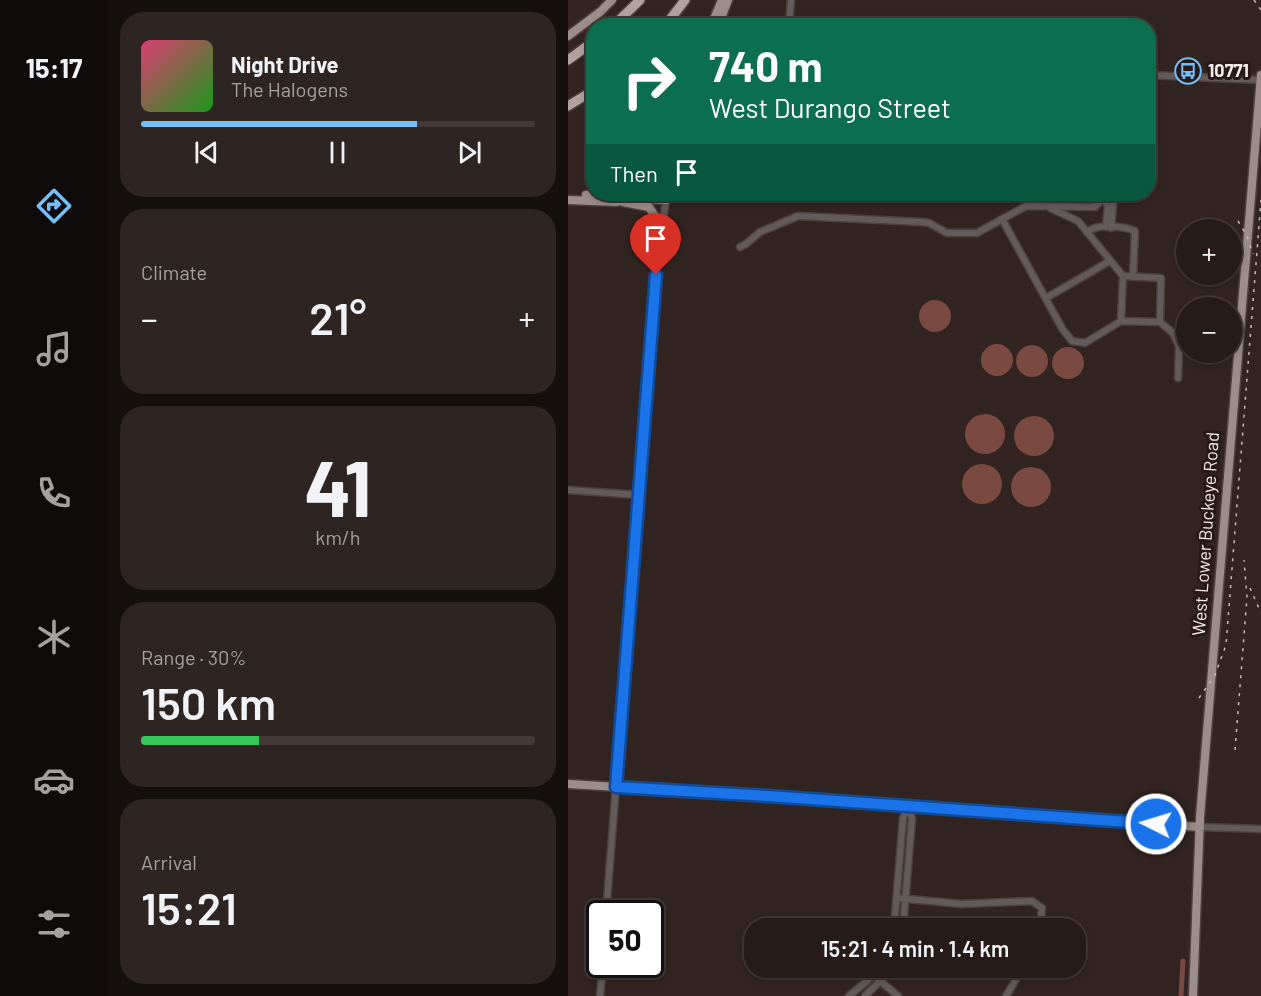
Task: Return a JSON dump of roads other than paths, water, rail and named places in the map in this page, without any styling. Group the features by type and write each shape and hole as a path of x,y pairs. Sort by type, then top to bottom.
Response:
{"highway":[{"path":"621,18 640,0"},
{"path":"671,18 685,0"},
{"path":"568,54 586,44"},
{"path":"568,60 586,46"},
{"path":"568,106 586,95"}],"main road":[{"path":"592,18 613,0"},
{"path":"714,18 722,0"},
{"path":"721,18 728,0"},
{"path":"568,36 586,22"},
{"name":"West Lower Buckeye Road","path":"1193,996 1200,827 1258,138 1261,75"},
{"path":"568,198 586,198"},
{"path":"628,201 649,207 655,215 657,261"},
{"path":"568,784 1200,827"}],"street":[{"path":"790,18 791,0"},
{"path":"1156,75 1260,80"},
{"path":"607,900 657,261 665,201"},
{"path":"740,247 760,232 798,216 922,222 929,223 947,233 977,233 1026,206 1095,207 1100,201"},
{"path":"1106,201 1109,227"},
{"path":"1109,227 1113,201"},
{"path":"1044,206 1078,221 1123,276 1121,321"},
{"path":"1002,219 1072,341 1085,343 1121,321 1160,322 1173,333 1179,346 1178,378"},
{"path":"1087,232 1093,227 1128,228 1135,231 1133,276"},
{"path":"1046,298 1110,261"},
{"path":"1123,276 1161,278 1160,322"},
{"path":"568,490 639,495"},
{"path":"895,918 903,818 909,806"},
{"path":"904,918 913,819 909,806"},
{"path":"1200,827 1261,829"},
{"path":"897,898 962,904 1032,901 1042,908 1041,918"},
{"path":"600,996 601,978"},
{"path":"849,996 870,978"},
{"path":"876,978 898,996"},
{"path":"865,996 882,978"},
{"path":"1006,996 1017,978"}],"waterway":[{"path":"1181,996 1183,961"}],"railway":[{"path":"1254,0 1261,10"},
{"path":"1199,698 1215,675 1226,645 1261,200"},
{"path":"1242,228 1253,254"},
{"path":"1235,750 1247,597 1244,560"},
{"path":"1250,588 1261,613"}],"place":[{"name":"10771","path":"1188,71"}]}
